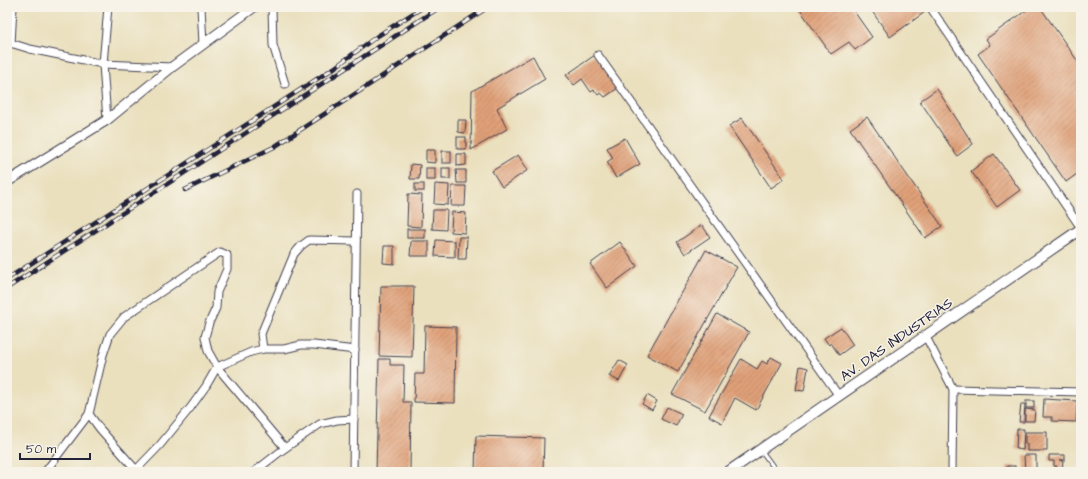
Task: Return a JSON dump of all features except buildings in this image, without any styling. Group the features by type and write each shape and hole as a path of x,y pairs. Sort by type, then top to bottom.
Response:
{"main road":[{"name":"AV. DAS INDUSTRIAS","path":"728,472 1081,228"}],"street":[{"path":"13,7 9,43 30,49 103,64 172,67"},
{"path":"107,120 103,64 108,7"},
{"path":"201,7 203,44"},
{"path":"7,182 107,120 172,67 254,7"},
{"path":"272,7 274,45 285,84"},
{"path":"930,7 1081,228"},
{"path":"598,55 839,396"},
{"path":"353,472 357,194"},
{"path":"263,349 261,334 294,254 308,240 356,240"},
{"path":"45,472 89,414 103,355 110,334 124,317 220,252 227,255 227,269 217,292 216,308 209,323 205,337 208,351 217,367 285,448"},
{"path":"925,335 953,389 952,472"},
{"path":"89,414 100,429 137,471 191,407 217,367 251,352 263,349 314,345 355,350"},
{"path":"953,389 1081,392"},
{"path":"254,472 320,424 337,420 354,419"}],"lane":[{"path":"761,449 777,472"}],"railway":[{"path":"7,279 334,68 376,37 423,7"},
{"path":"7,288 440,7"},
{"path":"185,190 274,147 488,7"}]}
